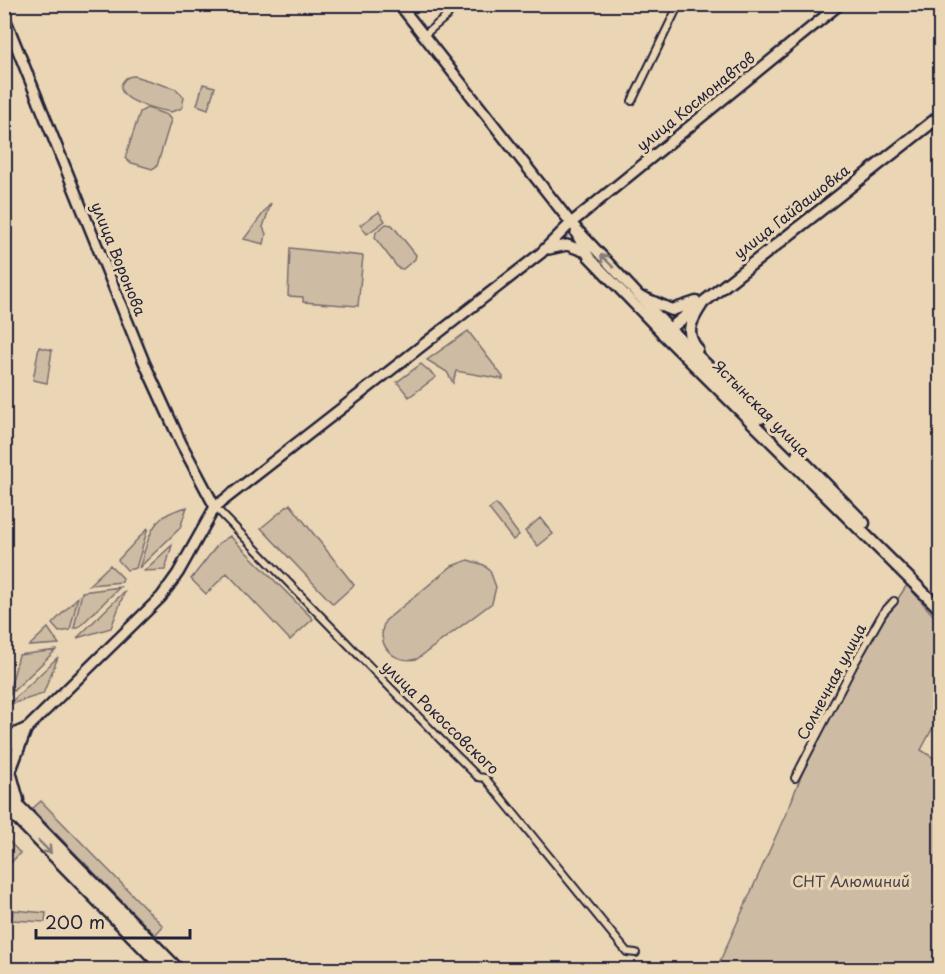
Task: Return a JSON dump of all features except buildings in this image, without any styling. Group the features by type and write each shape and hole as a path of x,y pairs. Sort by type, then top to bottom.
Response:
{"main road":[{"name":"Ястынская улица","path":"399,4 571,223 644,298 666,331 711,368 940,600"},
{"name":"улица Космонавтов","path":"571,223 840,4"},
{"name":"улица Воронова","path":"4,16 144,362 184,450 215,507"},
{"name":"улица Гайдашовка","path":"666,331 940,116"},
{"name":"Ястынская улица","path":"571,223 586,252 940,609"},
{"path":"4,751 161,597 178,573 215,507 541,253 571,223"},
{"path":"541,253 562,245 586,252"},
{"path":"644,298 672,310 708,297"},
{"path":"708,297 688,330 690,339 711,368"},
{"path":"4,739 26,729"},
{"path":"26,729 10,771 13,790 27,813"},
{"path":"4,790 178,969"},
{"path":"4,805 165,969"}],"street":[{"path":"424,35 447,16 449,12 444,4"},
{"path":"632,101 679,4"},
{"name":"улица Рокоссовского","path":"215,507 441,740 478,777 485,778 627,952 636,953"},
{"name":"Солнечная улица","path":"795,778 853,666 883,613 894,601"}],"green space":[{"path":"134,76 176,89 184,97 182,108 171,112 148,107 131,100 121,89 124,79"},
{"path":"203,84 215,87 208,109 197,105"},
{"path":"147,108 167,115 171,120 157,166 152,169 129,162 125,158 140,112"},
{"path":"271,203 263,227 266,234 264,244 244,239"},
{"path":"379,212 385,221 367,234 360,225"},
{"path":"386,224 392,225 416,255 415,259 403,269 398,268 375,238 376,232"},
{"path":"290,248 363,256 358,306 303,302 303,297 288,296"},
{"path":"468,331 503,379 456,371 453,383 447,372 427,360"},
{"path":"39,347 52,350 47,383 33,380"},
{"path":"421,364 436,377 409,397 397,382"},
{"path":"290,504 354,585 333,604 261,528"},
{"path":"496,504 519,535 513,540 489,509"},
{"path":"187,507 180,528 139,568 149,536 158,521"},
{"path":"540,518 553,534 538,546 525,531"},
{"path":"148,528 136,568 127,570 118,560"},
{"path":"230,536 313,619 290,640 227,573 206,594 191,579 219,543"},
{"path":"172,545 165,570 144,571"},
{"path":"468,560 484,565 490,571 496,587 492,603 417,659 408,660 393,655 384,644 382,637 385,621 452,566"},
{"path":"110,565 123,578 122,582 89,585"},
{"name":"СНТ Алюминий","path":"907,585 940,623 936,633 940,638 940,714 921,750 940,762 940,969 716,970 802,773 833,709 873,637"},
{"path":"120,587 78,628 74,628 82,592"},
{"path":"125,591 111,628 77,638"},
{"path":"78,597 70,630 59,632 52,624"},
{"path":"48,628 59,644 29,646"},
{"path":"56,650 8,696 19,655"},
{"path":"58,657 43,694 8,705"},
{"path":"41,801 163,926 155,935 32,809"},
{"path":"5,837 20,853 5,869"},
{"path":"13,910 46,913 45,922 12,920"}]}
